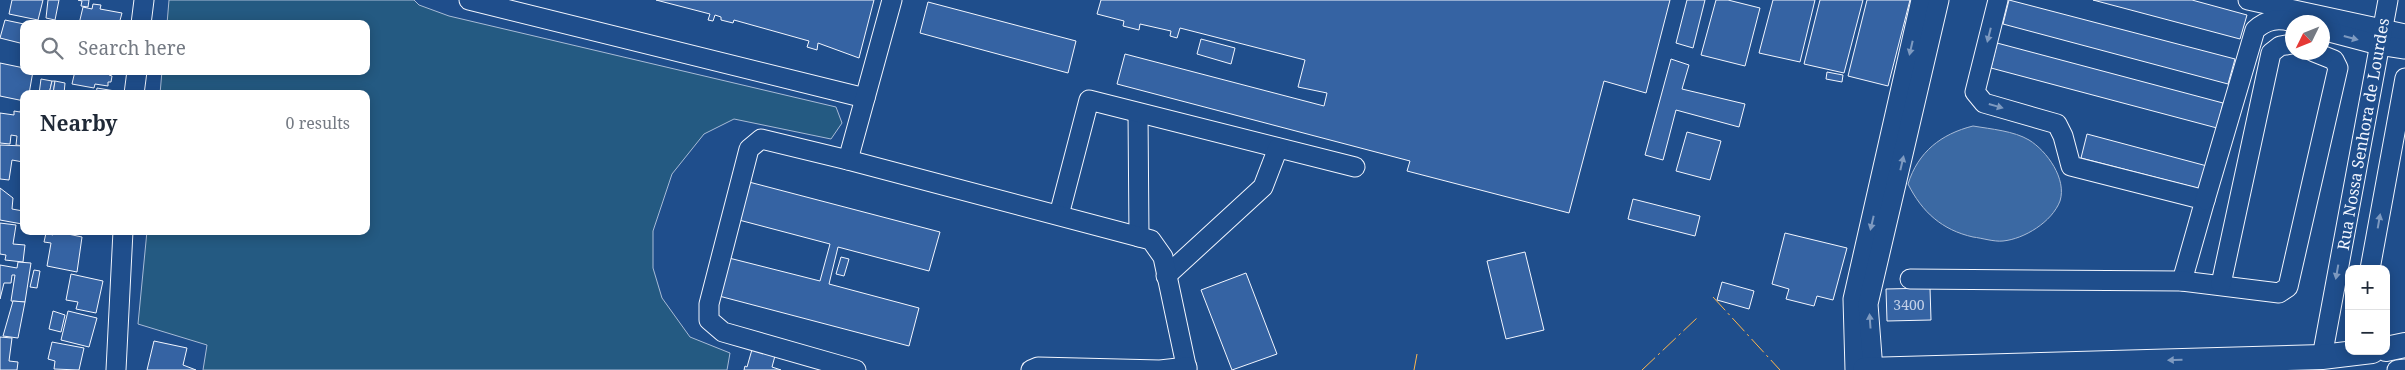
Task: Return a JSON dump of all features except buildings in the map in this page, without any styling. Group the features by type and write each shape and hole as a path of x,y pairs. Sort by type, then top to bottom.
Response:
{"main road":[{"path":"2390,348 2405,346"},
{"path":"1865,370 2242,358 2313,363 2347,355"},
{"path":"2197,370 2242,358"}],"street":[{"path":"142,20 144,0"},
{"path":"469,0 866,98"},
{"path":"848,160 892,0"},
{"path":"1855,370 1853,299 1921,0"},
{"path":"1873,370 1868,304 1939,0"},
{"path":"1998,0 1975,92 1984,103 2056,124 2063,136 2071,166 2205,200"},
{"path":"2248,0 2380,38 2405,49"},
{"name":"Rua Nossa Senhora de Lourdes","path":"2313,363 2388,0"},
{"path":"2182,281 2255,30 2264,22 2285,20"},
{"path":"2330,31 2380,38 2405,34"},
{"path":"2222,284 2271,53 2280,46 2285,45"},
{"path":"1910,279 2182,281 2222,284 2279,293 2288,286 2338,68 2334,60 2330,58"},
{"path":"135,90 136,75"},
{"name":"Rua Nossa Senhora de Lourdes","path":"2371,265 2405,78"},
{"path":"1059,216 1089,100 1355,168"},
{"path":"1138,113 1139,237"},
{"path":"856,370 723,332 709,320 709,304 749,148 761,139 1151,240 1162,257 1188,369 1038,367 1031,370"},
{"path":"1166,276 1263,187 1278,148"},
{"path":"116,370 123,235"},
{"path":"2398,370 2405,369"}],"shaded area":[{"path":"169,0 414,0 419,5 449,16 836,107 842,123 831,139 734,119 704,134 672,174 653,231 653,268 662,298 690,337 730,353 727,370 203,370 207,345 138,324 147,235 370,235 370,90 160,90 162,75 370,75 370,20 167,20"},
{"path":"1973,126 2016,134 2029,140 2049,158 2058,175 2061,193 2056,209 2044,222 2020,237 1999,241 1973,237 1952,230 1927,211 1908,184 1918,163 1932,146 1961,129"}],"power":[{"path":"1713,297 1780,370"},
{"path":"1642,370 1697,318"},
{"path":"1414,370 1417,354"}]}
